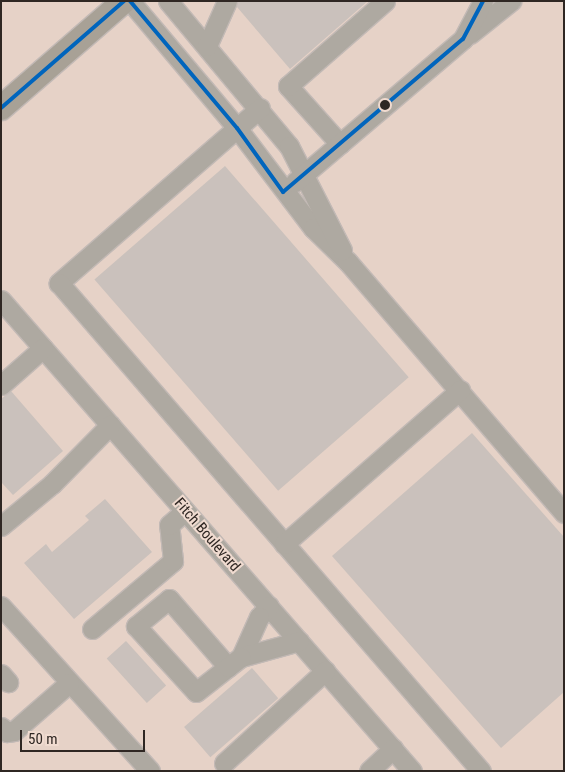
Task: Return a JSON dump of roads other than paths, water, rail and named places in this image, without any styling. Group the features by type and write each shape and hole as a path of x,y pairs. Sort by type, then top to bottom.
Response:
{"main road":[{"path":"1,108 124,1"}],"street":[{"path":"130,1 238,128 283,192 348,262 564,513"},
{"path":"168,1 260,108 289,146 348,262"},
{"path":"207,46 227,1"},
{"path":"340,144 288,86 384,1"},
{"path":"463,39 484,1"},
{"path":"283,192 463,39 511,1"},
{"path":"260,108 59,283 481,771"},
{"name":"Fitch Boulevard","path":"5,311 43,348 412,771"},
{"path":"1,385 43,348"},
{"path":"284,544 460,390"},
{"path":"1,526 52,484 110,425"},
{"path":"92,629 173,561 169,525 185,511"},
{"path":"234,662 169,599 136,626 196,692 234,662 299,641"},
{"path":"1,606 69,684 150,771"},
{"path":"234,662 258,617 269,606"},
{"path":"224,763 325,671"},
{"path":"1,727 7,732 14,731 69,684"},
{"path":"369,771 393,749"}]}
